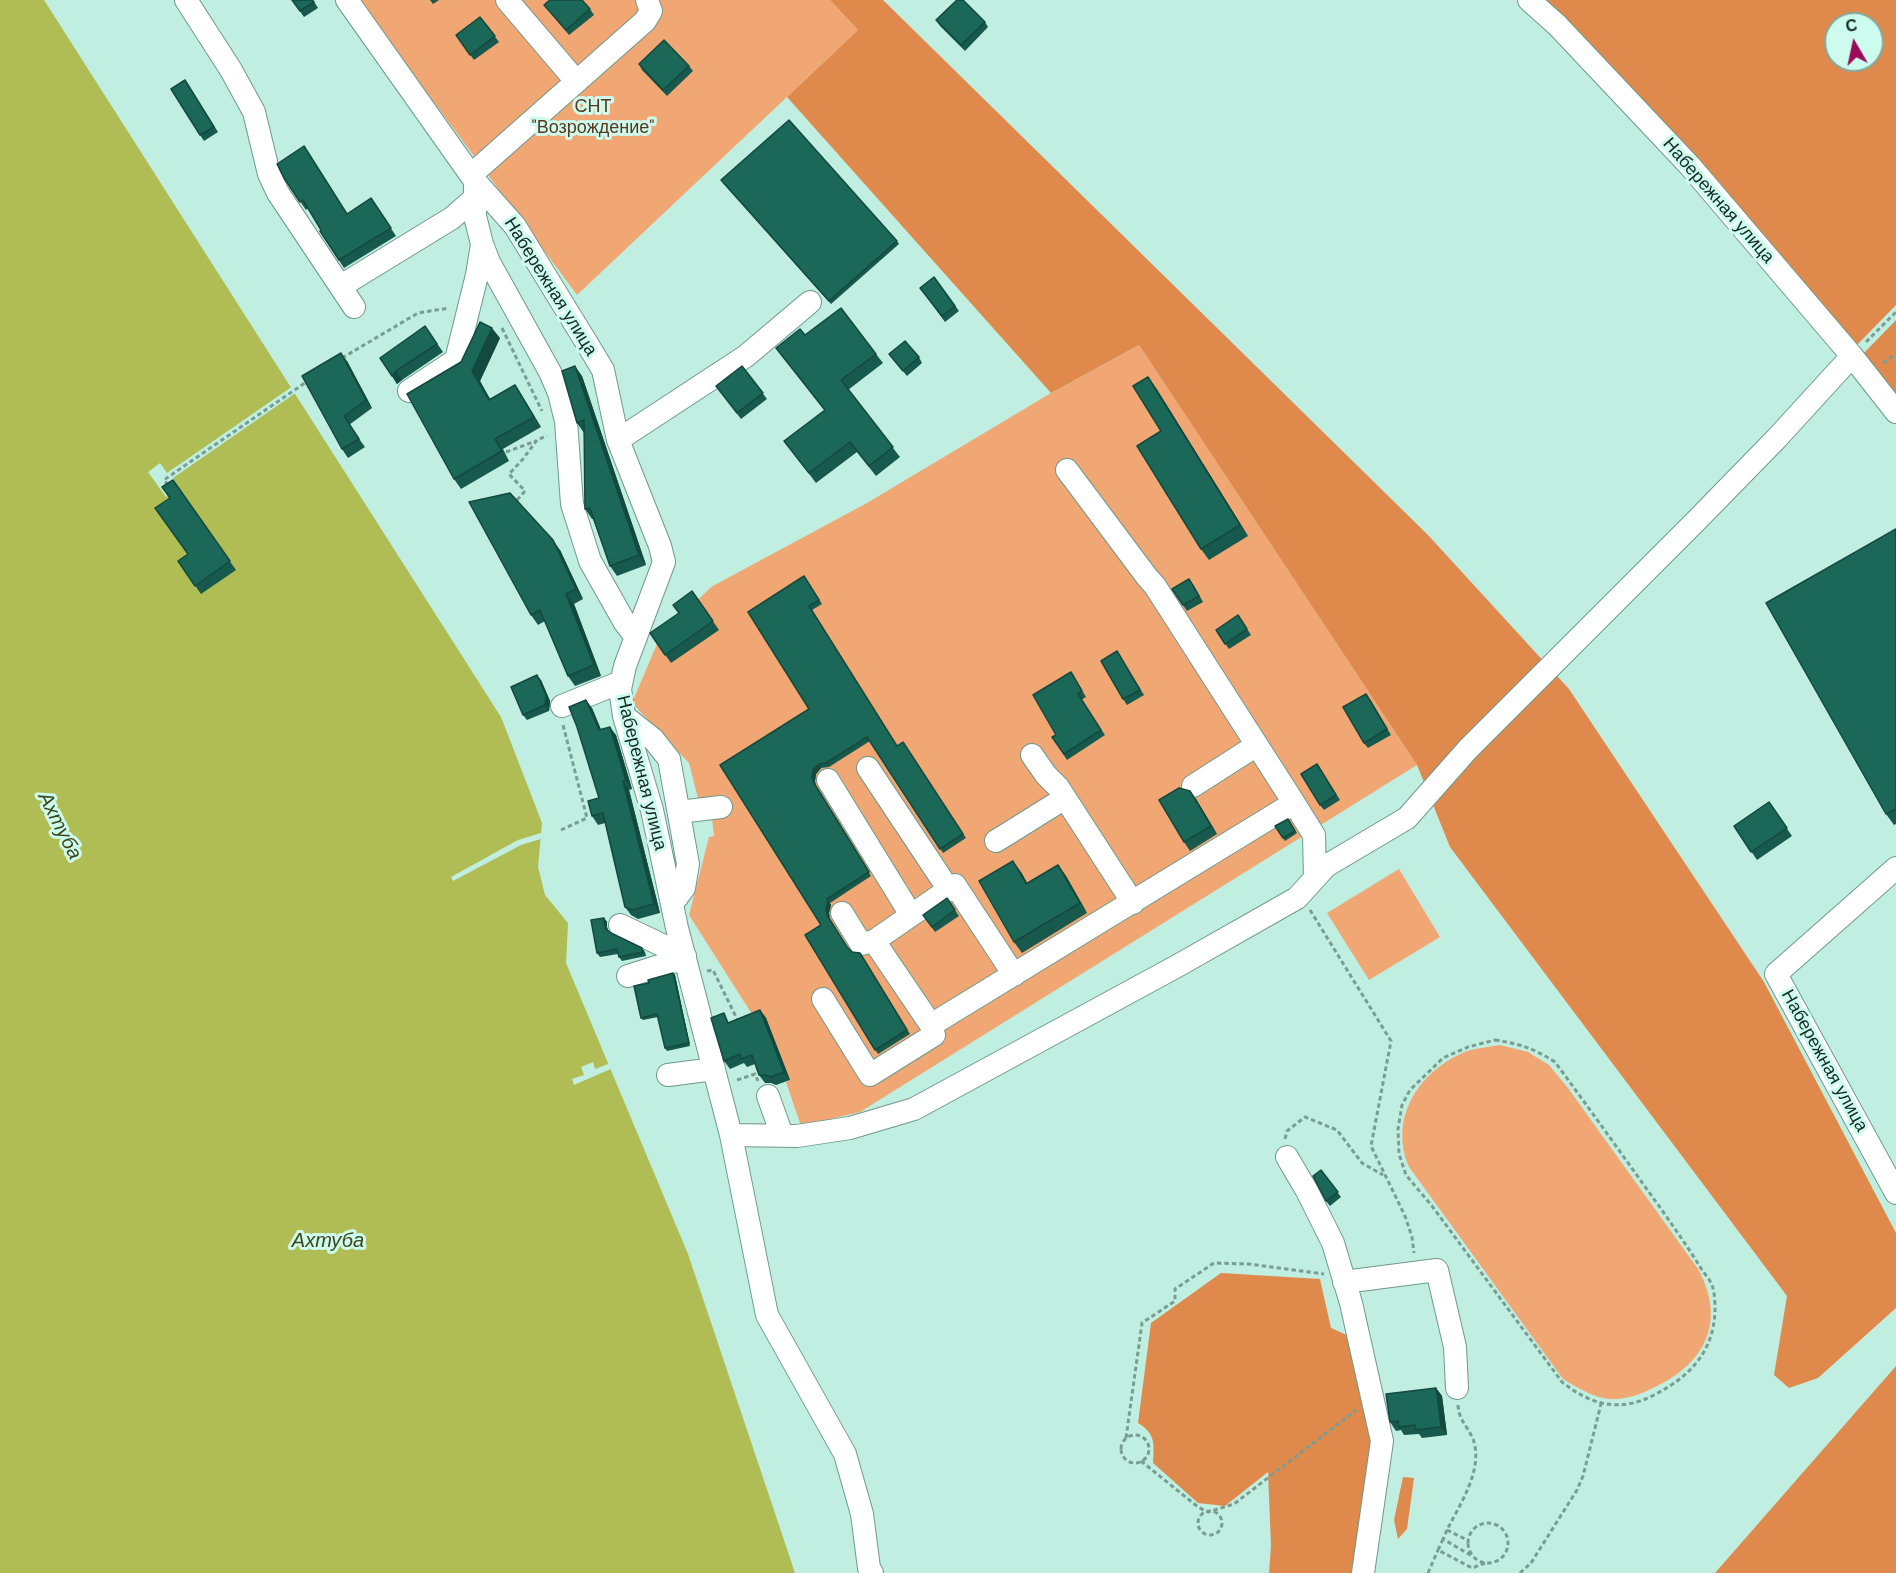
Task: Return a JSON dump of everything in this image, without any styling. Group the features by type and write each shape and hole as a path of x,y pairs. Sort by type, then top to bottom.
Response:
{"street":[{"path":"186,0 231,70 254,112 269,174 278,193 354,307"},
{"name":"Набережная улица","path":"347,0 474,184 515,226 603,370 618,440 660,546 664,562 625,666 620,689 624,716 652,810 672,904 731,1135 767,1315 845,1454 862,1514 869,1568 872,1573"},
{"path":"507,0 576,81"},
{"path":"341,286 452,218 474,184 576,81 645,21 651,11 647,0"},
{"name":"Набережная улица","path":"1529,0 1557,25 1690,166 1852,356 1896,412"},
{"path":"474,184 475,216 489,262 550,372 559,393 567,429 572,504 590,561 625,623 636,637"},
{"path":"409,391 456,360 477,275 482,243"},
{"path":"618,440 746,356 810,302"},
{"path":"731,1135 797,1136 850,1128 914,1109 1241,931 1297,898 1326,866 1407,818 1468,748 1704,513 1852,356"},
{"path":"1067,470 1155,586 1314,835 1315,878"},
{"path":"562,706 621,682"},
{"path":"624,716 653,739 669,759 688,864 684,888 672,904"},
{"path":"1193,786 1257,745"},
{"path":"1032,755 1046,776 1058,787 1133,903"},
{"path":"868,768 950,890"},
{"path":"828,780 911,915"},
{"path":"996,841 1065,798"},
{"path":"932,1025 1294,803"},
{"path":"679,812 721,807"},
{"name":"Набережная улица","path":"1896,868 1776,974 1896,1193"},
{"path":"842,913 861,944 874,941 956,885 1014,975"},
{"path":"620,925 687,963"},
{"path":"823,999 870,1075 934,1035 932,1025 874,941"},
{"path":"627,976 687,963"},
{"path":"668,1075 702,1072 716,1078"},
{"path":"768,1096 782,1134"},
{"path":"1287,1157 1333,1243 1382,1441 1363,1573"},
{"path":"1343,1279 1437,1270 1455,1347 1457,1388"}],"path":[{"path":"338,361 418,313 470,304"},
{"path":"1852,356 1896,312"},
{"path":"171,489 164,480 318,374"},
{"path":"506,452 567,429"},
{"path":"517,500 525,491 508,474 537,440"},
{"path":"561,830 587,818 562,722 562,706"},
{"path":"1300,894 1391,1041 1371,1146 1412,1237 1417,1272"},
{"path":"687,963 713,970 741,1028"},
{"path":"1495,1040 1520,1044 1555,1062 1677,1231 1712,1285 1715,1307 1714,1326 1706,1350 1695,1366 1680,1379 1644,1400 1628,1404 1601,1404 1574,1392 1562,1382 1432,1206 1406,1175 1399,1154 1398,1129 1402,1105 1410,1090 1443,1058 1468,1047 1495,1040"},
{"path":"716,1078 755,1074 764,1097 768,1096"},
{"path":"1287,1157 1282,1146 1287,1131 1305,1117 1337,1130 1362,1163 1385,1175"},
{"path":"1126,1438 1139,1436 1146,1441 1148,1454 1141,1461 1132,1462 1125,1458 1121,1450 1126,1438 1142,1323 1175,1301 1175,1289 1214,1263 1249,1264 1343,1279"},
{"path":"1428,1573 1467,1491 1476,1462 1473,1439 1459,1416 1457,1388"},
{"path":"1141,1461 1198,1507 1208,1512 1219,1515 1222,1522 1220,1530 1214,1534 1203,1533 1198,1526 1201,1516 1208,1512 1234,1504 1372,1398"},
{"path":"1520,1573 1531,1563 1577,1490 1583,1476 1601,1404"},
{"path":"1437,1550 1472,1568 1492,1563 1503,1556 1508,1544 1504,1532 1494,1525 1482,1525 1472,1532 1469,1541 1470,1551 1474,1557"},
{"path":"1447,1530 1469,1541"},
{"path":"1443,1539 1485,1563"}],"green space":[{"name":"СНТ \"Возрождение\"","path":"361,0 830,0 858,30 577,295"},
{"path":"1139,345 1417,765 860,1112 801,1126 786,1082 790,1080 766,1019 757,1022 689,915 709,837 714,836 712,818 703,818 689,763 632,703 656,642 684,622 698,600 711,587 867,503 1051,393"},
{"path":"1399,869 1440,937 1369,980 1327,913"},
{"path":"1500,1045 1528,1052 1549,1065 1698,1269 1707,1288 1711,1307 1710,1324 1706,1339 1698,1354 1671,1378 1643,1393 1626,1398 1603,1398 1590,1394 1563,1379 1409,1167 1404,1148 1403,1130 1412,1097 1422,1083 1450,1059 1467,1051"}],"shaded area":[{"path":"830,0 883,0 1428,535 1569,689 1764,982 1896,1233 1896,1308 1818,1378 1789,1388 1774,1375 1787,1296 1450,847 1417,765 1139,345 1051,393 787,97 858,30"},
{"path":"1541,0 1896,0 1896,305 1856,346"},
{"path":"1896,320 1896,403 1863,354"},
{"path":"1221,1273 1320,1279 1331,1328 1349,1336 1371,1441 1353,1573 1269,1573 1271,1546 1268,1472 1225,1506 1198,1503 1153,1463 1153,1440 1148,1431 1138,1423 1151,1323"},
{"path":"1896,1366 1896,1573 1715,1573"},
{"path":"1403,1477 1414,1478 1407,1529 1398,1539 1394,1520"}],"water":[{"name":"Ахтуба","path":"0,0 44,0 501,717 542,823 538,867 545,895 568,923 566,963 688,1254 795,1573 0,1573"}],"pier":[{"path":"293,386 297,392 173,478 179,488 166,497 148,472 160,463 167,473"},
{"path":"544,832 544,838 521,845 453,881 451,877 518,840"},
{"path":"593,1062 595,1069 611,1063 613,1068 574,1085 572,1079 584,1075 581,1067"}],"building":[{"path":"292,0 312,0 314,2 300,11"},
{"path":"550,0 582,0 590,9 566,30 544,5"},
{"path":"957,0 963,0 985,22 961,45 936,20"},
{"path":"480,17 495,36 470,55 456,35"},
{"path":"664,40 689,66 663,90 639,64"},
{"path":"185,80 214,127 200,135 171,89"},
{"path":"789,120 897,241 829,301 721,180"},
{"path":"304,146 347,214 371,198 391,228 339,260 303,200 300,202 277,164"},
{"path":"934,277 955,306 942,316 920,288"},
{"path":"841,308 876,354 841,380 893,447 869,466 850,442 809,473 784,441 825,410 776,348 800,329 805,335"},
{"path":"480,322 492,328 472,371 489,400 515,385 534,417 495,439 502,451 454,479 407,394 461,362"},
{"path":"425,326 437,344 392,376 380,358"},
{"path":"905,341 919,357 903,371 889,354"},
{"path":"341,353 366,400 344,416 359,439 342,449 302,376"},
{"path":"575,366 639,555 610,566 590,508 585,509 584,420 577,423 562,371"},
{"path":"742,366 763,393 737,413 716,386"},
{"path":"1148,377 1240,525 1201,549 1137,446 1161,431 1133,386"},
{"path":"173,480 230,561 195,586 178,561 188,554 155,508 170,498 162,487"},
{"path":"510,493 553,540 576,589 566,594 594,665 568,676 540,610 531,615 469,502"},
{"path":"1896,529 1896,809 1886,814 1766,603"},
{"path":"804,576 819,600 809,606 897,746 903,742 963,834 940,849 867,737 826,763 819,764 813,770 814,783 869,872 827,899 827,915 847,947 852,952 860,953 907,1030 875,1050 805,935 821,925 720,765 809,709 748,612"},
{"path":"1189,579 1199,596 1183,605 1172,589"},
{"path":"692,591 713,621 665,655 650,633 679,613 673,605"},
{"path":"1238,615 1247,629 1225,644 1216,630"},
{"path":"1117,651 1140,690 1123,699 1101,661"},
{"path":"1071,672 1082,691 1078,694 1101,730 1064,754 1052,737 1056,735 1033,695"},
{"path":"537,675 546,695 545,705 523,715 511,687"},
{"path":"1366,694 1387,729 1364,743 1343,707"},
{"path":"586,700 599,730 610,727 626,781 623,781 654,904 632,910 625,907 603,813 592,816 588,801 599,798 569,707"},
{"path":"1317,764 1336,795 1320,805 1301,774"},
{"path":"1179,788 1190,791 1211,826 1184,842 1159,800"},
{"path":"1769,802 1787,828 1751,852 1734,826"},
{"path":"1288,819 1295,831 1283,838 1275,826"},
{"path":"1013,861 1026,884 1058,865 1080,903 1014,942 979,881"},
{"path":"947,898 955,910 932,927 923,915"},
{"path":"604,918 606,929 642,948 643,952 619,957 617,949 597,953 591,920"},
{"path":"673,973 689,1043 665,1048 657,1014 641,1018 634,986 649,983 648,980"},
{"path":"760,1010 784,1072 771,1077 759,1075 752,1055 741,1059 740,1054 724,1061 711,1018 724,1013 728,1023"},
{"path":"1321,1170 1338,1192 1326,1201 1313,1176"},
{"path":"1436,1388 1441,1427 1416,1430 1415,1425 1399,1427 1398,1421 1390,1422 1386,1394"}]}
